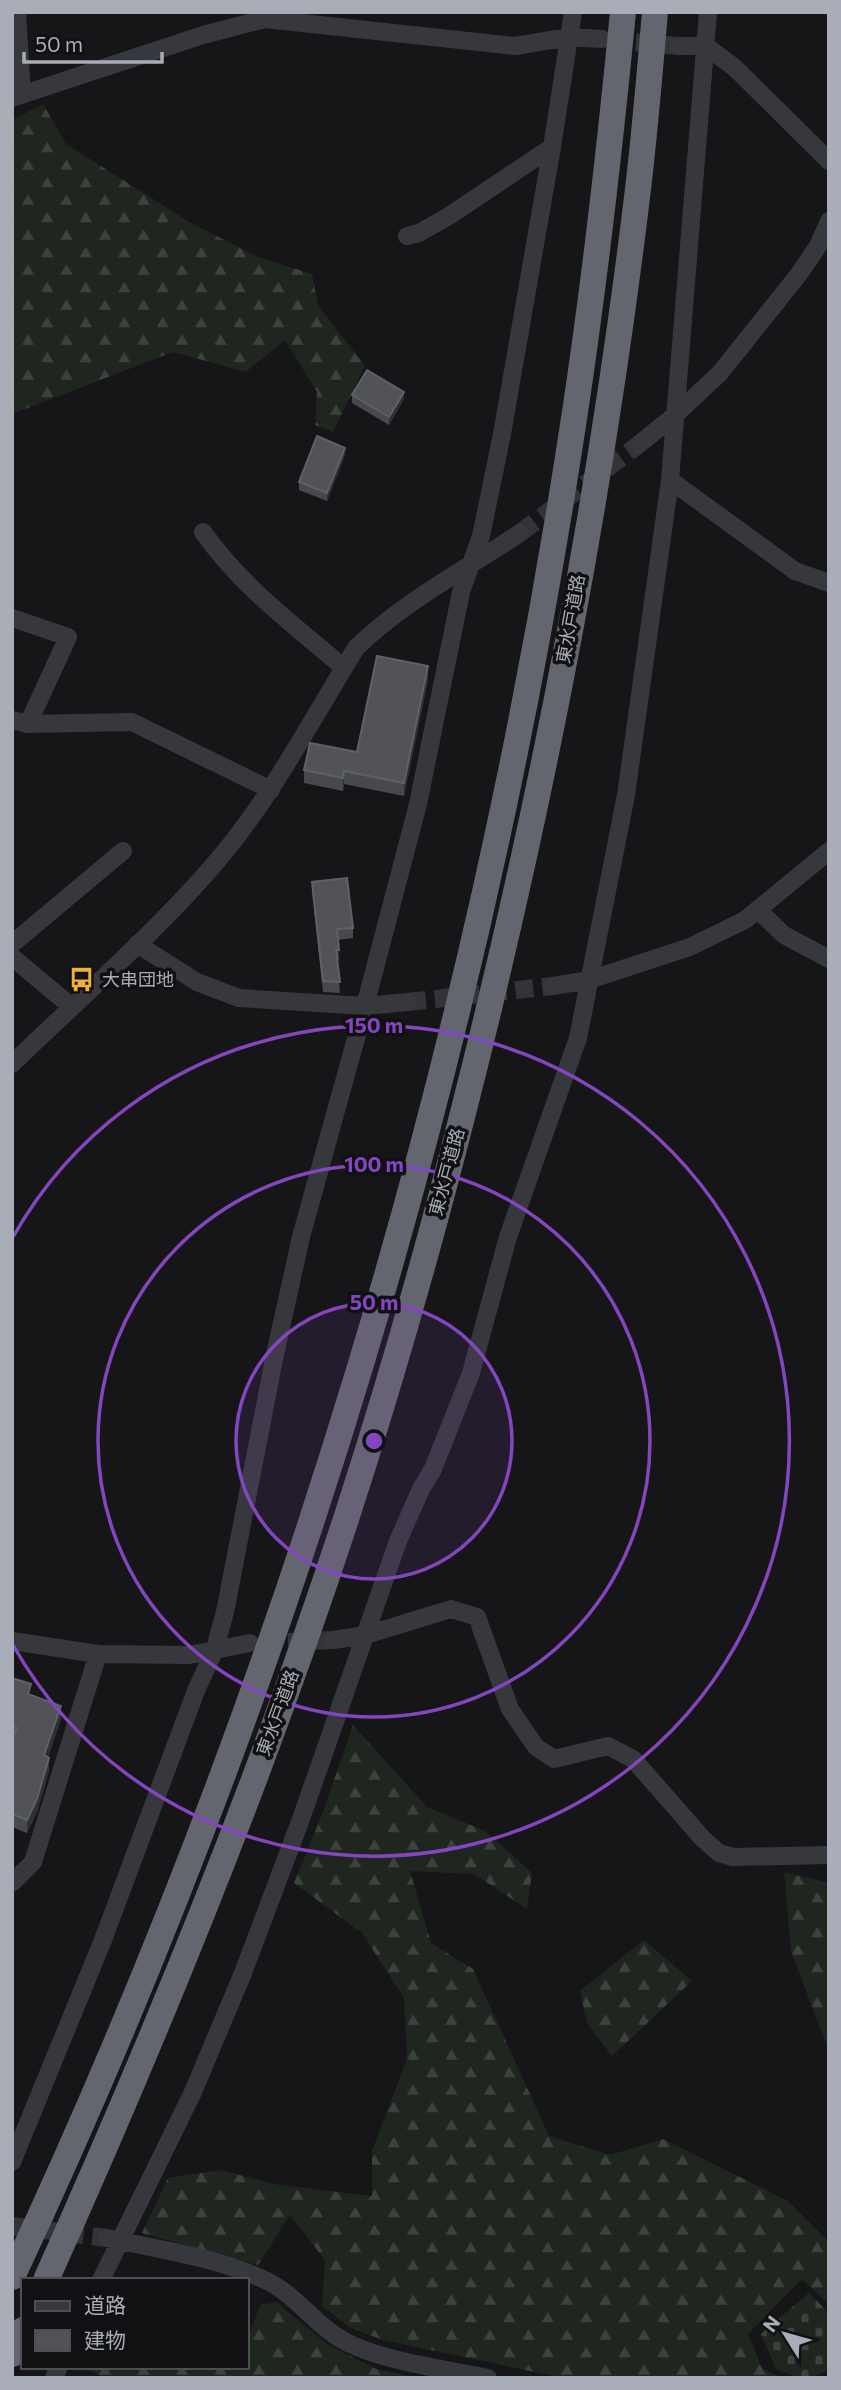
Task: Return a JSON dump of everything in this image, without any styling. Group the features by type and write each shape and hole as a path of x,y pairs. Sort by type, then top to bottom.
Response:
{"highway":[{"name":"東水戸道路","path":"12,2277 52,2193 185,1875 261,1670 323,1485 409,1198 464,981 541,612 579,386 607,179 624,12"},
{"name":"東水戸道路","path":"47,2278 157,2027 214,1888 291,1679 347,1517 439,1206 537,802 572,618 606,417 636,203 656,12"},
{"path":"12,2354 21,2334"}],"street":[{"path":"17,12 17,97 264,16 336,19 515,46 569,37 602,39"},
{"path":"12,2162 103,1940 197,1688 214,1652 225,1612 274,1359 302,1237 418,804 461,592 481,536 552,147 573,12"},
{"path":"102,2278 113,2239 193,2092 238,1985 301,1819 398,1542 421,1489 433,1469 471,1373 508,1237 578,1038 626,795 670,480 708,12"},
{"path":"678,46 706,46 735,68 829,161"},
{"path":"407,236 419,233 449,216 552,147"},
{"path":"638,445 720,373 818,246 829,221"},
{"path":"670,480 795,571 829,583"},
{"path":"203,532 223,561 246,584 344,668"},
{"path":"12,1064 137,944 209,870 271,790 356,648 372,633 520,533"},
{"path":"12,618 68,637 20,722 132,722 271,790"},
{"path":"12,944 123,851"},
{"path":"553,986 589,980 690,947 746,920 829,851"},
{"path":"758,910 784,935 829,959"},
{"path":"137,944 197,982 239,998 365,1006 408,1002"},
{"path":"12,957 72,1007"},
{"path":"333,1640 366,1635 451,1609 477,1617 510,1709 536,1747 554,1759 608,1746 633,1759 703,1839 719,1853 733,1857 829,1854"},
{"path":"12,1641 98,1654 189,1655 250,1643"},
{"path":"12,1883 33,1862 98,1654"},
{"path":"113,2239 163,2249 242,2271 270,2282 327,2330 347,2343 378,2354 488,2378"}],"green space":[{"path":"43,104 66,144 191,223 258,257 312,274 318,305 365,366 333,432 315,425 317,392 285,340 246,372 173,352 12,414 12,120"},
{"path":"353,1725 427,1807 485,1831 532,1873 527,1909 474,1874 410,1871 431,1943 473,1969 549,2136 610,2155 663,2139 788,2201 829,2242 829,2304 802,2279 748,2334 762,2368 782,2378 563,2378 383,2340 351,2328 322,2306 325,2260 290,2215 258,2265 142,2233 168,2178 220,2170 279,2185 372,2196 372,2151 407,2059 404,1998 362,1933 294,1883 323,1812"},
{"path":"784,1872 829,1883 829,2051 791,1951"},
{"path":"644,1940 692,1981 612,2056 587,2023 580,1991"},
{"path":"809,2293 829,2313 829,2369 815,2376 803,2377 776,2369 761,2334"},
{"path":"276,2302 327,2344 376,2369 419,2378 104,2378 88,2369 248,2369 248,2337 260,2305"}],"building":[{"path":"367,370 404,392 389,417 352,395"},
{"path":"317,436 345,448 327,493 299,482"},
{"path":"377,656 428,666 404,783 344,771 343,778 304,770 310,743 357,752"},
{"path":"347,878 353,928 337,929 339,950 336,950 340,982 323,981 312,882"},
{"path":"12,1678 31,1684 28,1694 61,1706 44,1755 49,1758 37,1799 27,1820 12,1814 12,1738 17,1728 12,1727"}],"tunnel":[{"path":"609,40 678,46"},
{"path":"520,533 638,445"},
{"path":"408,1002 553,986"},
{"path":"261,1643 333,1640"},
{"path":"12,2226 107,2238"}],"place":[{"name":"大串団地","path":"82,980"}]}
